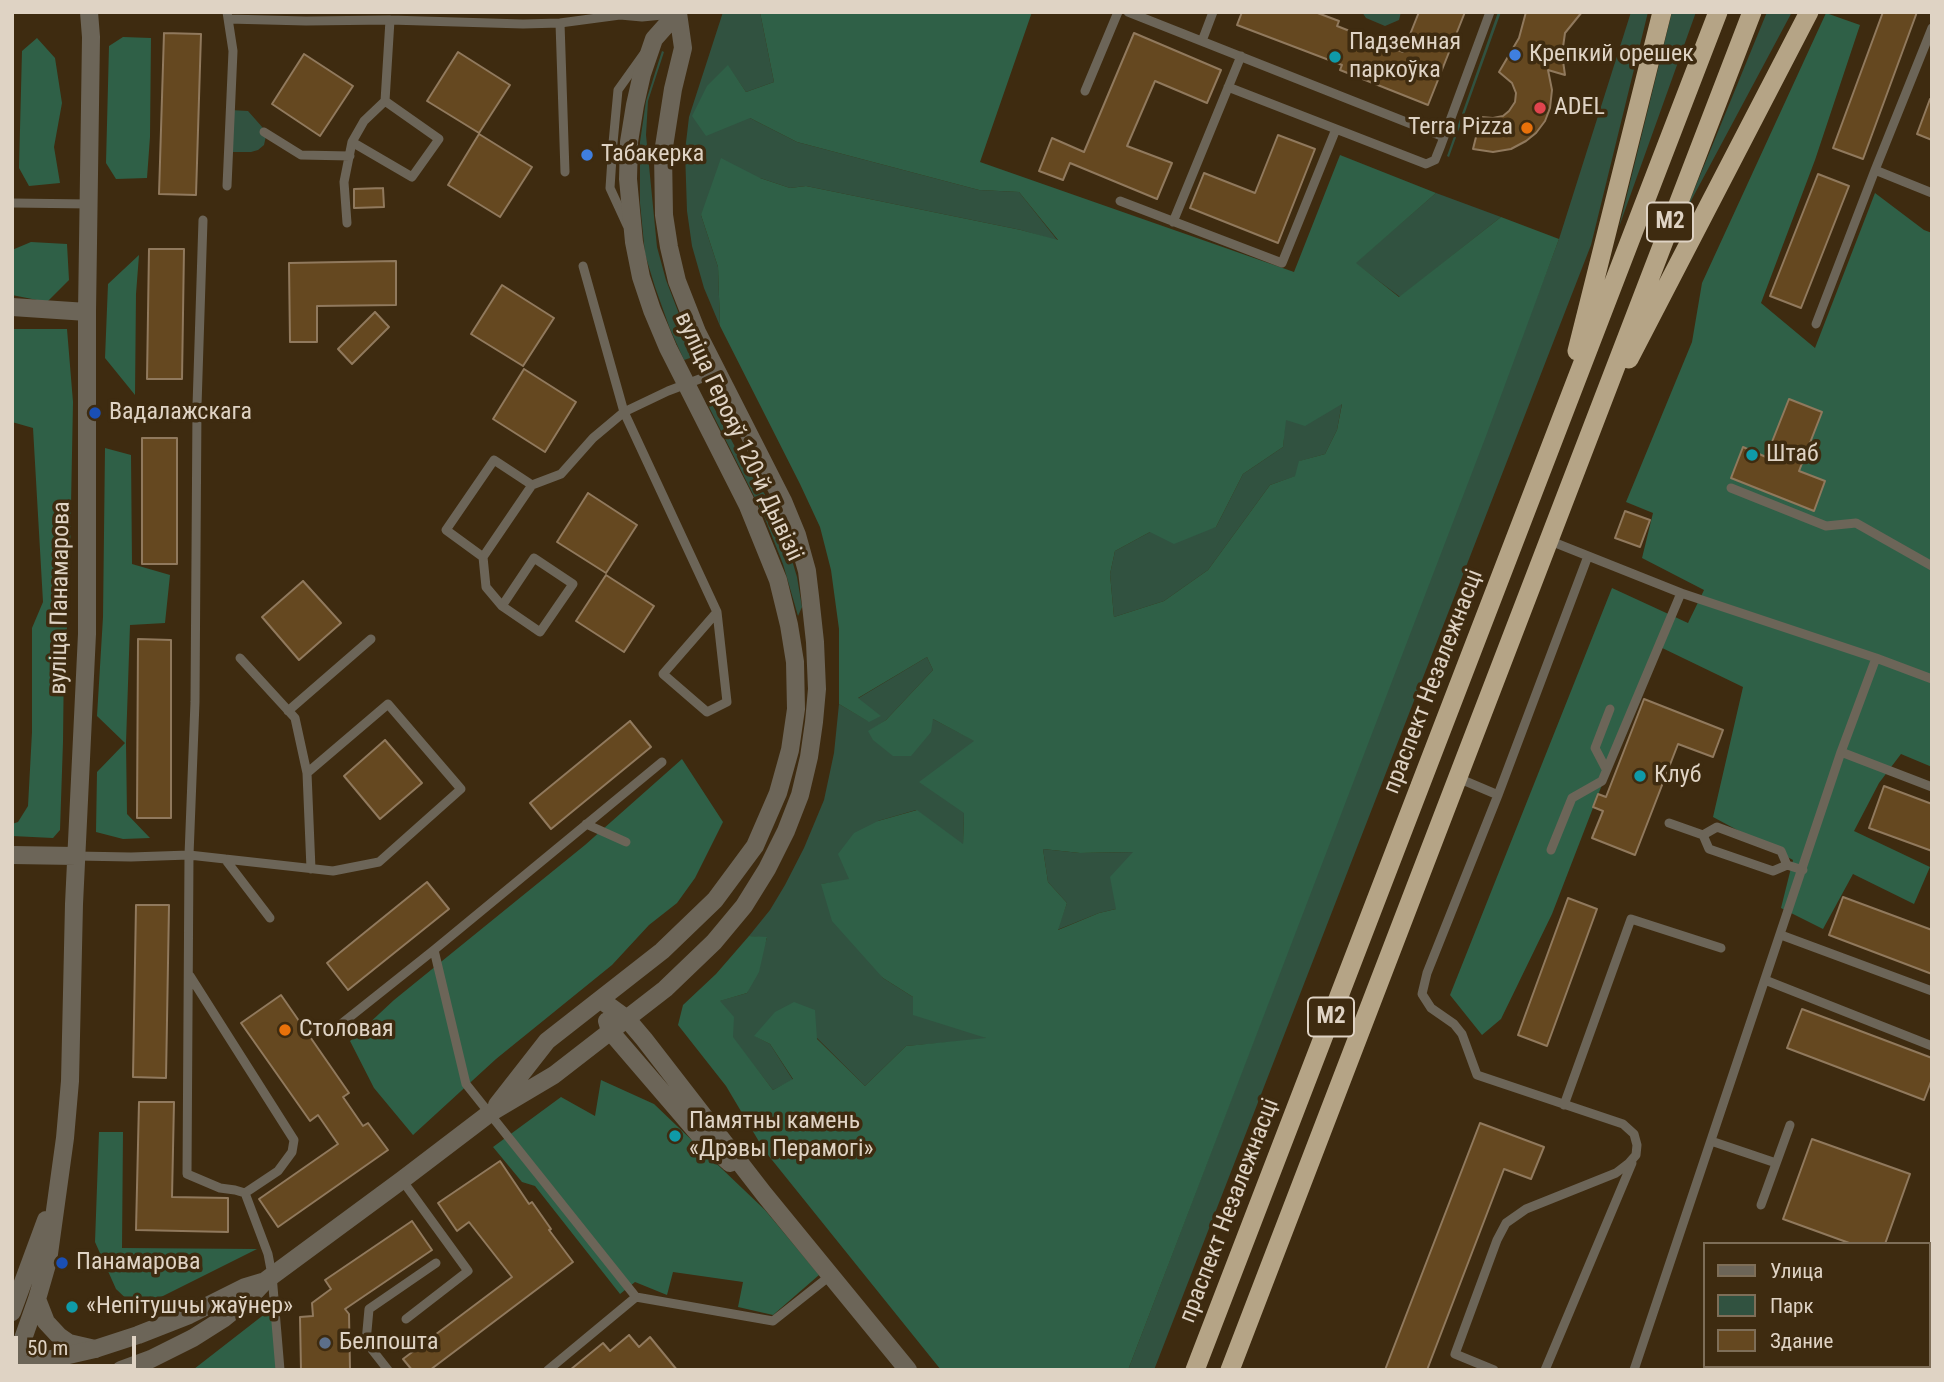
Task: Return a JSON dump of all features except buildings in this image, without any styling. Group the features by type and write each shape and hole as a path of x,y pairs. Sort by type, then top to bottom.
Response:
{"highway":[{"path":"1559,425 1662,12"},
{"name":"праспект Незалежнасці","path":"1195,1370 1718,12"},
{"name":"М2","path":"1230,1370 1752,12"},
{"path":"1590,433 1809,12"}],"street":[{"name":"вуліца Панамарова","path":"12,1368 48,1261 70,1081 76,856 87,634 89,12"},
{"name":"вуліца Герояў 120-й Дывізіі","path":"490,1113 547,1041 662,951 715,900 755,846 778,793 790,750 796,709 795,662 778,580 748,506 652,310 641,277 634,242 628,179 629,142 640,84 654,39 678,13"},
{"name":"вуліца Герояў 120-й Дывізіі","path":"121,1370 151,1359 193,1338 223,1319 269,1278 490,1113 554,1075 683,973 744,906 768,869 800,795 813,734 817,689 807,571 783,500 697,332 677,281 668,247 662,186 665,134 683,48 678,13"},
{"path":"12,307 87,312"},
{"path":"12,855 76,856"},
{"path":"601,1000 627,1019 764,1194 908,1370"},
{"path":"601,1000 610,1031 701,1137 764,1194"},
{"name":"вуліца Панамарова","path":"12,1312 58,1183"},
{"name":"вуліца Герояў 120-й Дывізіі","path":"12,1368 95,1349 138,1335 269,1278"},
{"path":"37,1299 46,1322 59,1336 69,1343 95,1349"}],"lane":[{"path":"1085,91 1118,12"},
{"path":"1128,12 1444,137"},
{"path":"1202,41 1213,12"},
{"path":"1228,87 1426,164 1434,160 1444,137 1489,12"},
{"path":"227,186 233,51 228,16 523,24 560,23 620,14 642,17 678,13"},
{"path":"347,223 344,182 349,156 352,142 364,121 384,101 390,20"},
{"path":"560,23 565,172"},
{"path":"1816,324 1932,28"},
{"path":"1173,222 1241,56"},
{"path":"352,142 412,177 439,139 384,101"},
{"path":"1120,201 1282,264 1336,129"},
{"path":"264,132 301,155 349,156"},
{"path":"1875,170 1932,193"},
{"path":"12,203 90,204"},
{"path":"203,220 197,406 195,702 189,855 187,1174 220,1188 245,1193"},
{"path":"583,266 624,412 717,612 727,702 707,712 663,674 717,612"},
{"path":"502,606 534,558 573,583 540,632 502,606 486,587 483,557 532,485 561,474 593,438 624,412 718,372"},
{"path":"483,557 446,530 494,460 532,485"},
{"path":"1731,488 1826,526 1857,523 1932,566"},
{"path":"1548,540 1681,593 1932,679"},
{"path":"1545,1370 1636,1155 1634,1134 1623,1124 1477,1076 1462,1034 1454,1024 1431,1008 1422,994 1427,973 1588,556"},
{"path":"1551,850 1572,798 1602,781 1681,593"},
{"path":"288,710 371,639"},
{"path":"240,658 295,718 307,772 312,869"},
{"path":"1634,1370 1841,752 1876,658"},
{"path":"76,856 189,855 333,872 379,862 461,789 388,704 307,772"},
{"path":"1606,769 1595,748 1610,709"},
{"path":"1841,752 1932,787"},
{"path":"336,1028 662,762"},
{"path":"1457,778 1498,794"},
{"path":"1669,823 1703,835 1709,849 1722,854 1773,871 1787,865 1802,870"},
{"path":"586,824 626,842"},
{"path":"1703,835 1717,827 1781,851 1787,865"},
{"path":"225,859 270,918"},
{"path":"1564,1105 1631,919 1721,948"},
{"path":"1781,935 1932,991"},
{"path":"434,950 466,1084 636,1297 773,1321 831,1275"},
{"path":"189,974 294,1140 292,1152 278,1171 245,1193"},
{"path":"1765,980 1932,1046"},
{"path":"1761,1205 1790,1125"},
{"path":"1711,1141 1776,1164"},
{"path":"1494,1370 1455,1354 1497,1240 1506,1223 1526,1209 1616,1173 1636,1155"},
{"path":"402,1180 468,1271 406,1318"},
{"path":"245,1193 268,1254 280,1370"},
{"path":"388,1370 366,1342 369,1309 436,1263"},
{"path":"548,1370 636,1297"}],"green space":[{"path":"723,12 760,12 774,82 746,92 728,66 750,118 797,142 979,190 1019,192 1058,241 1021,230 806,186 790,188 760,178 701,215 718,267 720,326 704,288 692,246 687,211 685,151 689,117"},
{"path":"760,12 1032,12 980,162 1294,272 1340,155 1436,193 1356,263 1399,297 1501,217 1559,239 1128,1370 941,1370 764,1150 726,1086 678,1025 683,1005 716,974 749,936 767,937 759,972 747,993 720,1001 734,1017 733,1037 773,1090 793,1079 770,1044 754,1036 775,1012 794,1002 815,1010 817,1039 865,1086 906,1046 986,1038 913,1015 913,997 883,978 832,921 821,884 849,879 838,854 854,833 878,821 917,810 963,844 964,813 919,782 974,741 933,719 931,732 911,756 893,756 873,740 868,731 886,720 933,670 927,657 858,698 881,716 869,722 839,704 839,629 831,570 820,527 720,326 718,267 701,215 721,158 760,178 790,188 806,186 1058,240 1019,192 979,190 797,142 750,118 706,136 692,116 707,86 728,65 746,92 774,82","holes":["1342,404 1337,430 1325,454 1299,461 1295,476 1270,485 1208,570 1164,601 1114,617 1110,574 1115,551 1150,532 1174,544 1216,527 1243,474 1283,447 1286,420 1305,426","1043,849 1080,853 1133,852 1110,877 1116,909 1058,930 1067,903 1048,882"]},
{"path":"1362,12 1401,12 1399,20 1385,26 1366,18"},
{"path":"1498,12 1501,12 1449,157 1447,156"},
{"path":"1631,12 1648,12 1591,245 1154,1370 1128,1370 1559,239"},
{"path":"1672,12 1696,12 1619,227"},
{"path":"1767,12 1792,12 1685,212"},
{"path":"1826,13 1860,25 1815,160 1761,303 1815,348 1875,193 1924,230 1932,233 1932,767 1901,754 1879,783 1854,831 1930,867 1914,904 1853,874 1823,929 1781,908 1793,860 1713,817 1743,687 1656,645 1552,914 1501,1019 1482,1035 1450,995 1612,588 1688,623 1704,590 1642,558 1653,513 1626,502 1692,342 1702,283"},
{"path":"123,37 151,38 147,178 116,179 106,163 109,46"},
{"path":"37,38 55,58 62,103 54,147 60,183 29,186 19,168 22,51"},
{"path":"662,51 664,52 648,101 646,135 657,247 666,280 689,340 690,358 684,360 670,329 645,254 640,203 640,142 646,101"},
{"path":"230,110 248,111 263,128 266,136 264,145 258,150 228,152"},
{"path":"1436,193 1501,217 1400,297 1355,263"},
{"path":"31,242 67,244 69,280 47,302 12,295 12,250"},
{"path":"139,255 135,395 105,358 108,284"},
{"path":"12,329 67,329 73,402 69,609 64,656 60,830 53,838 12,836 12,824 18,822 28,806 32,732 32,628 43,602 33,428 12,422"},
{"path":"707,403 712,404 748,471 775,513 797,577 802,607 798,616 783,564 764,516"},
{"path":"1342,403 1337,430 1325,454 1300,461 1296,476 1270,485 1208,570 1164,601 1114,617 1110,574 1115,551 1150,532 1216,527 1243,474 1283,447 1285,420"},
{"path":"105,448 131,455 132,564 170,575 165,623 130,625 126,743 127,814 150,838 123,839 96,832 97,772 125,743 97,716 103,617"},
{"path":"927,657 933,670 886,720 869,732 933,719 975,741 964,813 963,845 916,810 878,821 850,880 822,884 883,978 988,1039 906,1046 865,1086 817,1038 755,1036 770,1044 793,1080 773,1090 732,1037 719,1001 747,993 767,938 749,936 770,910 785,885 824,800 834,753 839,704 868,721 880,716 857,699"},
{"path":"682,759 723,822 695,878 677,903 649,925 612,965 496,1059 413,1135 374,1088 350,1041 394,1000 585,845"},
{"path":"1043,849 1080,853 1134,852 1116,909 1057,930 1067,903 1048,882"},
{"path":"601,1080 654,1104 765,1210 819,1275 773,1315 738,1307 743,1282 673,1272 667,1295 635,1282 620,1294 535,1186 522,1182 493,1147 561,1097 595,1116"},
{"path":"99,1132 123,1132 122,1248 257,1249 137,1309 116,1289 95,1242"},
{"path":"275,1306 280,1370 190,1370 194,1369"}],"place":[{"name":"Крепкий орешек","path":"1515,55"},
{"name":"Падземная паркоўка","path":"1335,57"},
{"name":"ADEL","path":"1540,108"},
{"name":"Terra Pizza","path":"1527,128"},
{"name":"Табакерка","path":"587,155"},
{"name":"Вадалажскага","path":"95,413"},
{"name":"Штаб","path":"1752,455"},
{"name":"Клуб","path":"1640,776"},
{"name":"Столовая","path":"285,1030"},
{"name":"Памятны камень «Дрэвы Перамогі»","path":"675,1136"},
{"name":"Панамарова","path":"62,1263"},
{"name":"«Непітушчы жаўнер»","path":"72,1307"},
{"name":"Белпошта","path":"325,1343"}]}
